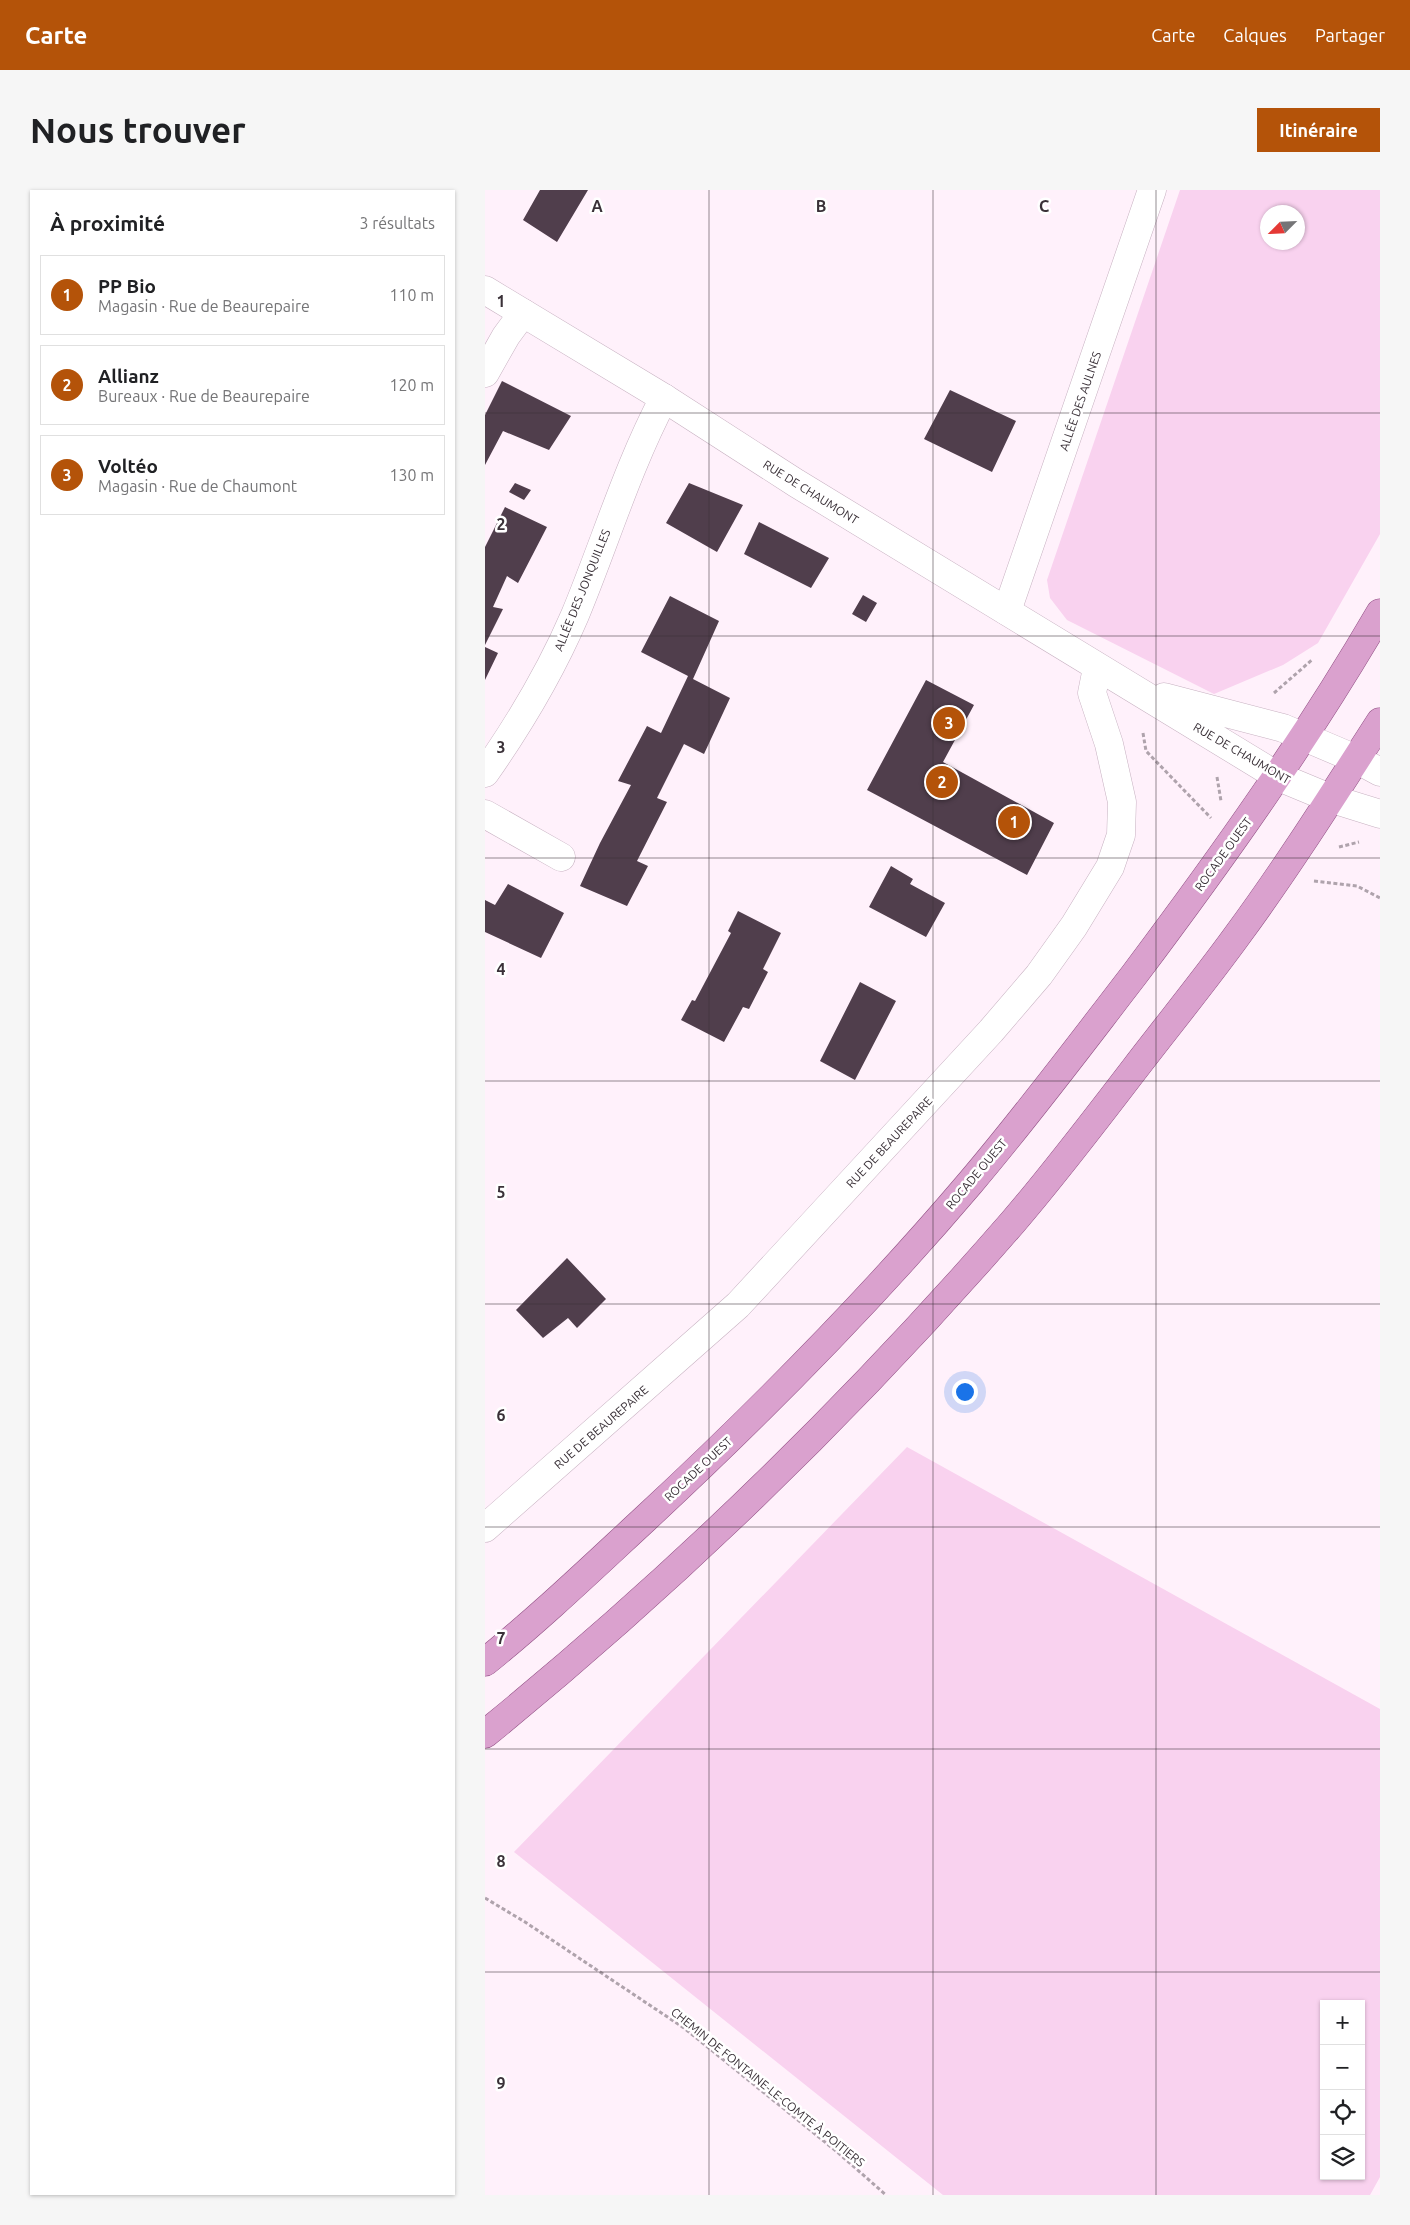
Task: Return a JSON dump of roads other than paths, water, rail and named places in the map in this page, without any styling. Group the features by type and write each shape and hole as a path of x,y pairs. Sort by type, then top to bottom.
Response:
{"main road":[{"name":"ROCADE OUEST","path":"485,1662 612,1550 727,1443 863,1304 970,1183 1069,1060 1187,904 1279,777 1380,613"},
{"path":"485,1734 651,1591 767,1481 907,1339 1014,1221 1079,1141 1237,936 1331,799 1380,722"}],"street":[{"name":"ALLÉE DES AULNES","path":"1007,611 1152,190"},
{"name":"RUE DE CHAUMONT","path":"485,290 664,398 796,484 1279,777 1331,799 1380,814"},
{"path":"485,374 506,336 523,313"},
{"name":"ALLÉE DES JONQUILLES","path":"485,773 513,734 545,678 574,616 631,465 664,398"},
{"name":"RUE DE BEAUREPAIRE","path":"485,1528 738,1305 991,1032 1039,975 1075,926 1110,867 1121,835 1122,802 1109,744 1092,693 1097,668"},
{"name":"RUE DE CHAUMONT","path":"1138,691 1283,728 1356,759 1380,772"},
{"path":"485,814 561,857"}],"place":[{"name":"Voltéo","path":"949,723"},
{"name":"Allianz","path":"942,782"},
{"name":"PP Bio","path":"1014,822"}]}
